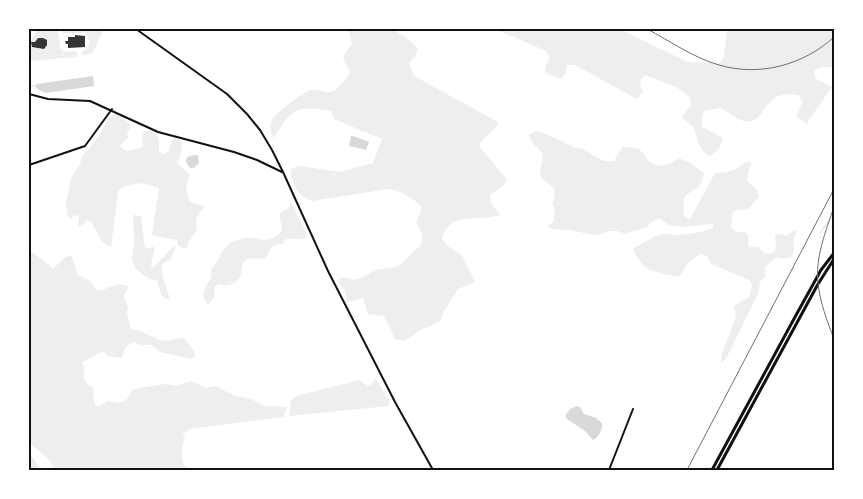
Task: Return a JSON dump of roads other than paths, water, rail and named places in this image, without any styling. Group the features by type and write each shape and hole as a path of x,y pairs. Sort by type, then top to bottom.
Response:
{"highway":[{"path":"717,470 818,284 833,260 834,251"},
{"path":"712,470 795,317 833,260"}],"street":[{"path":"136,29 227,94 248,114 260,130 283,172 328,271 395,402 433,470"},
{"path":"29,94 48,99 90,101 112,109 158,132 242,155 283,172"},
{"path":"29,165 85,146 112,109"},
{"path":"609,470 633,409"}],"waterway":[{"path":"29,86 36,86"},
{"path":"820,233 831,218"}],"railway":[{"path":"647,29 691,54 710,62 750,70 765,69 795,61 809,55 834,37"},
{"path":"687,470 834,189"},
{"path":"834,207 822,244 817,274 822,304 834,339"}]}
